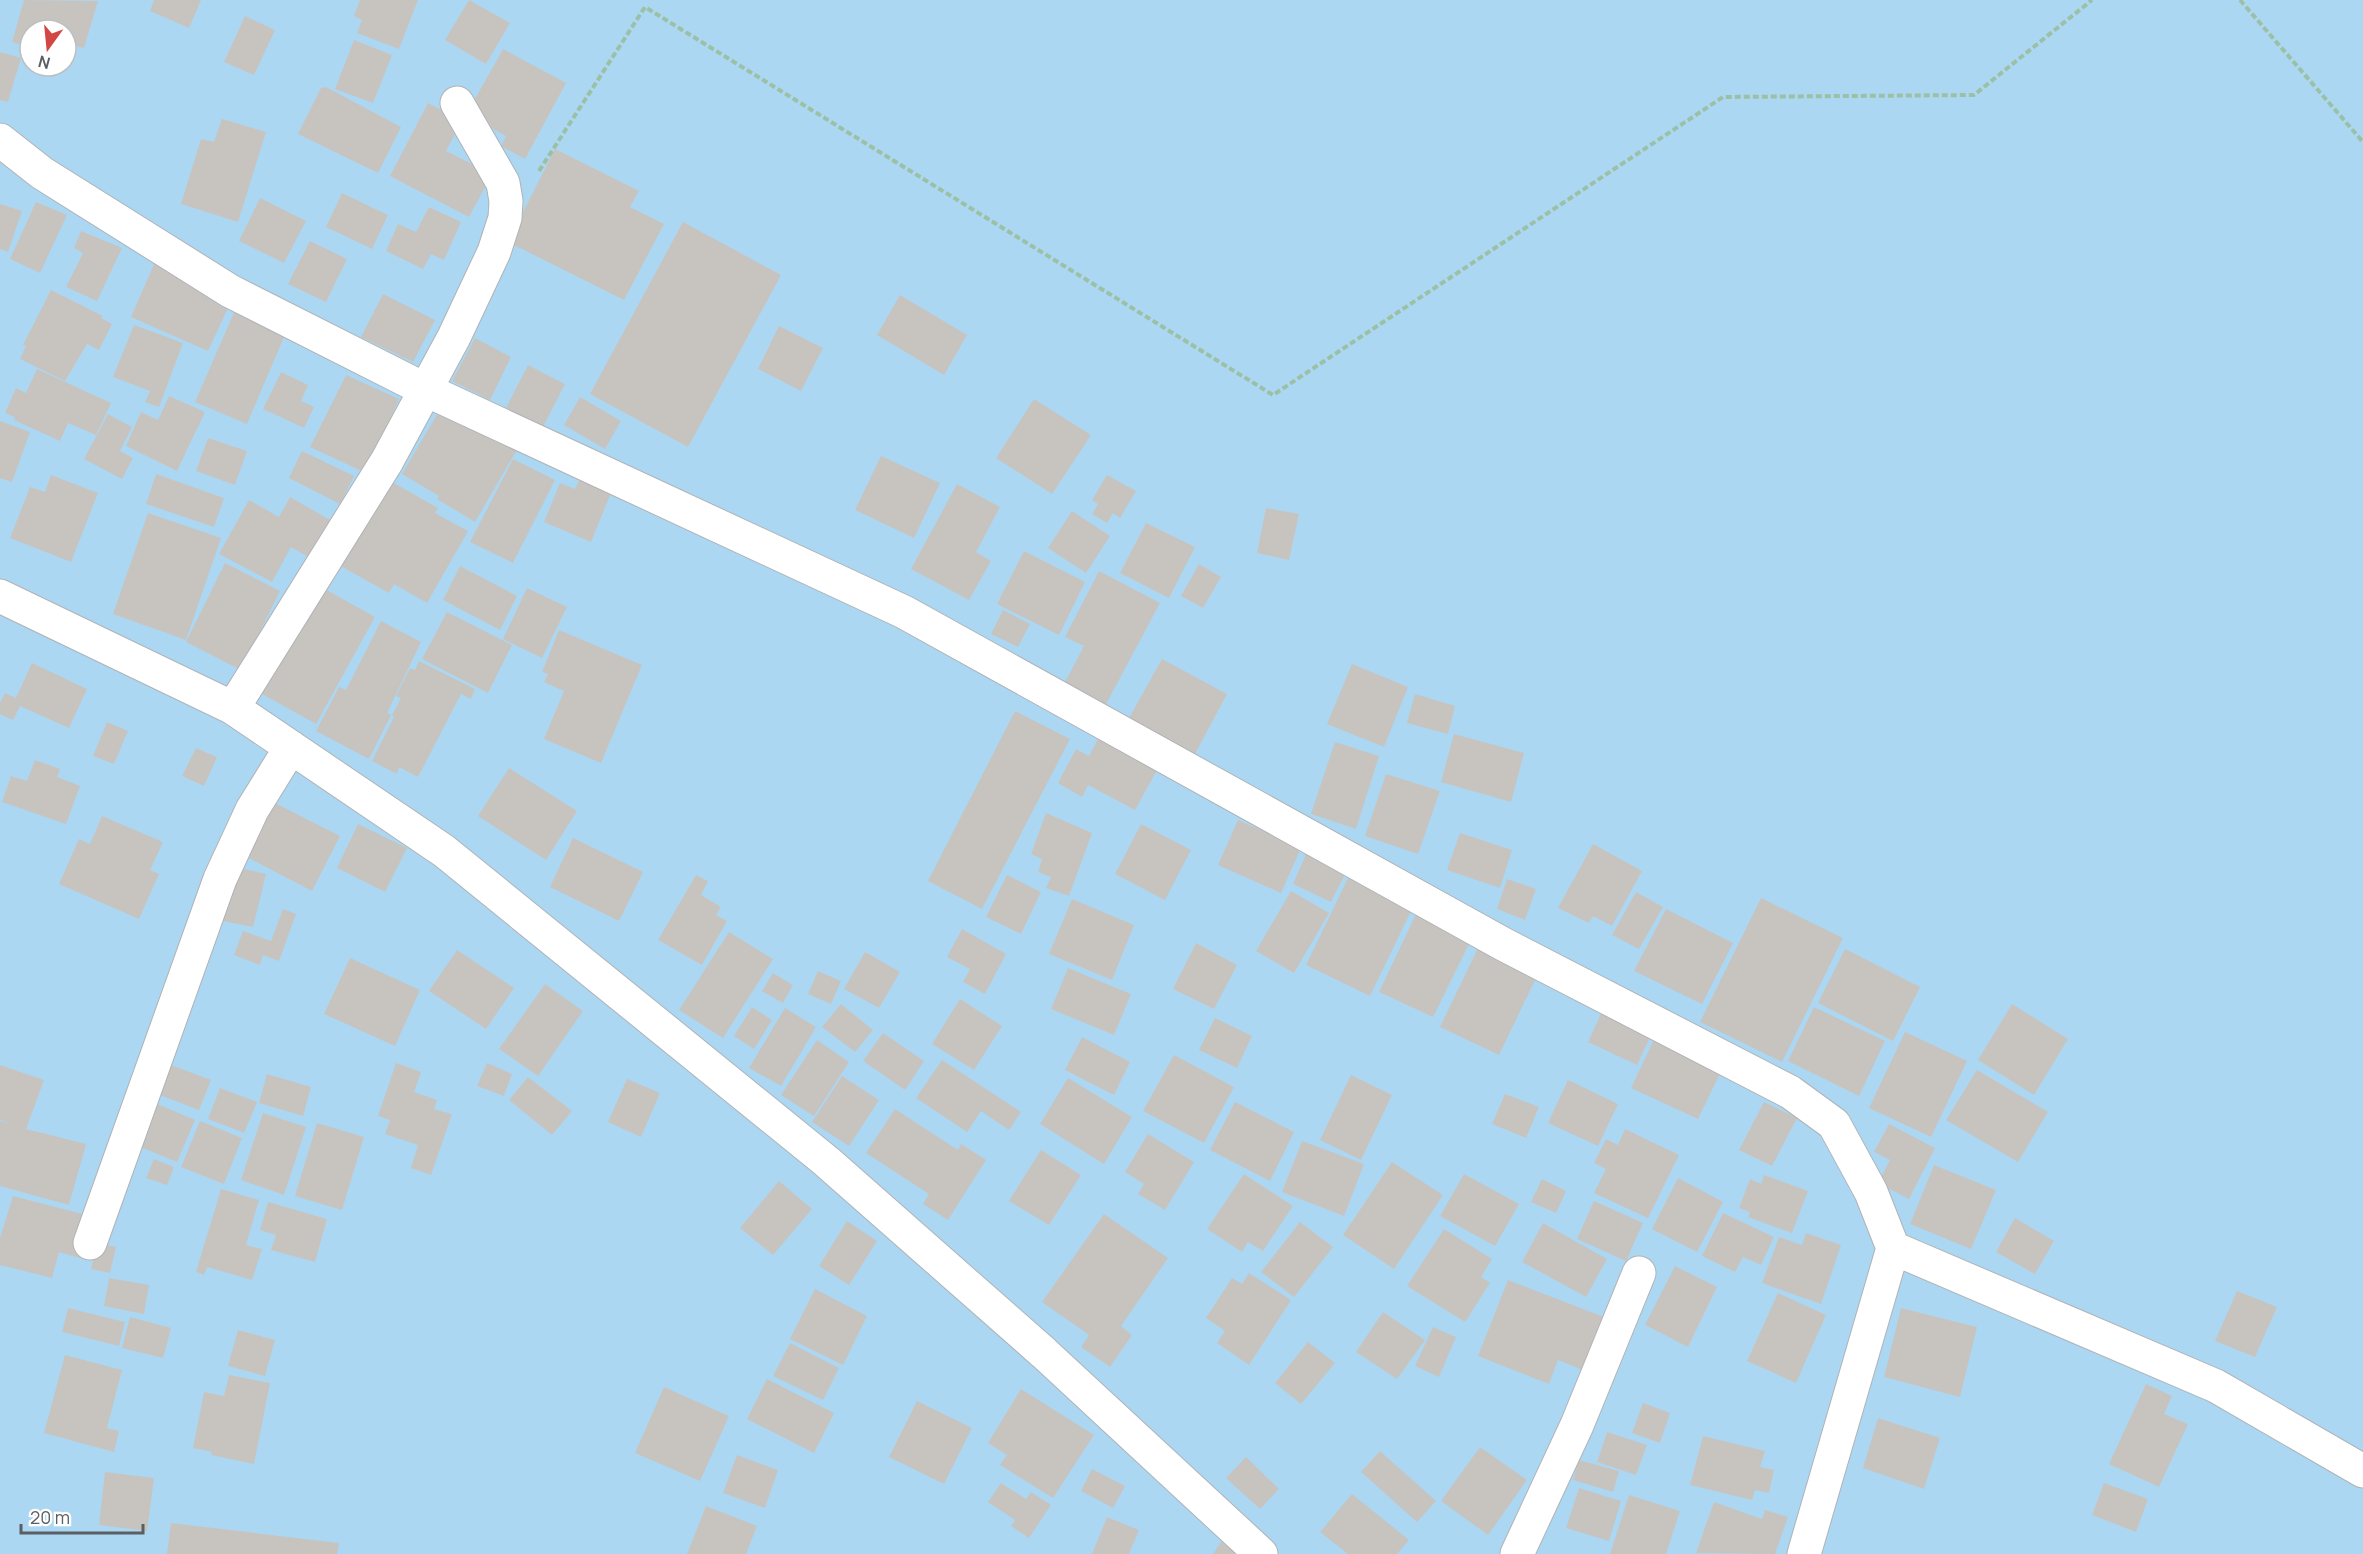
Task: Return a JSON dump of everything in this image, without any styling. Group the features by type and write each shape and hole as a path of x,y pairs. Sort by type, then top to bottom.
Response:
{"street":[{"path":"233,708 387,461 474,297 505,218 506,201 503,183 457,103"},
{"path":"0,140 42,173 230,291 426,390 904,612 1503,944 1790,1092 1834,1124 1871,1192 1893,1248 1804,1554"},
{"path":"0,596 233,708 444,851 826,1161 1044,1353 1261,1554"},
{"path":"90,1243 220,879 252,810 291,747"},
{"path":"1893,1248 2216,1386 2363,1471"},
{"path":"1517,1554 1577,1425 1639,1273"}],"path":[{"path":"505,218 543,166 645,7 1273,395 1724,97 1974,95 2092,0"},
{"path":"2240,0 2363,142"}],"water":[{"path":"0,0 2363,0 2363,1554 0,1554"}],"building":[{"path":"24,0 98,1 84,48 78,46 78,18 19,18"},
{"path":"154,0 201,0 189,28 150,11"},
{"path":"360,0 418,0 399,49 357,33 362,20 354,16"},
{"path":"469,0 510,23 486,64 445,40"},
{"path":"245,16 275,30 254,75 224,62"},
{"path":"18,21 18,44 12,42"},
{"path":"354,40 392,55 373,103 335,89"},
{"path":"503,49 566,83 525,159 501,146 506,136 477,120 482,112 471,106"},
{"path":"0,52 18,57 18,68 8,102 0,100"},
{"path":"326,87 401,127 378,173 298,134 321,88"},
{"path":"428,103 462,120 446,151 492,174 469,217 390,176"},
{"path":"222,119 266,132 238,222 181,204 201,139 214,142"},
{"path":"555,149 639,191 630,207 664,224 624,300 508,242"},
{"path":"342,193 388,215 372,249 326,227"},
{"path":"260,198 306,221 284,263 239,241"},
{"path":"36,202 67,215 40,273 10,259"},
{"path":"0,204 22,211 8,252 0,249"},
{"path":"429,207 461,222 444,260 431,254 423,269 386,251 398,224 416,232"},
{"path":"683,222 781,275 688,447 590,394"},
{"path":"81,231 122,248 97,301 66,287 83,253 74,248"},
{"path":"310,241 347,259 326,302 288,284"},
{"path":"155,262 233,297 208,351 131,317"},
{"path":"51,290 103,316 101,318 112,324 99,350 87,344 65,381 20,359 26,346 23,345"},
{"path":"383,294 435,320 413,362 361,337"},
{"path":"900,295 967,335 944,375 877,335"},
{"path":"236,308 287,330 247,424 195,402"},
{"path":"134,325 183,343 159,407 145,402 150,391 113,377"},
{"path":"779,326 823,348 801,391 758,369"},
{"path":"475,338 511,357 490,400 452,381"},
{"path":"528,365 565,384 543,427 506,408"},
{"path":"37,369 111,403 96,435 68,423 60,441 14,420 15,417 5,413 16,388 26,393"},
{"path":"281,372 308,385 301,401 314,407 304,428 263,409"},
{"path":"346,375 399,399 366,473 310,447"},
{"path":"169,396 205,412 177,471 126,446 141,412 158,420"},
{"path":"580,397 621,421 605,449 564,425"},
{"path":"1034,399 1091,435 1052,494 996,458"},
{"path":"442,406 518,448 475,522 437,499 439,496 402,474"},
{"path":"108,414 132,427 120,451 133,458 122,479 84,459"},
{"path":"0,421 30,432 12,482 0,478"},
{"path":"208,438 247,451 235,485 196,471"},
{"path":"302,451 354,476 340,504 289,478"},
{"path":"881,456 940,483 914,538 855,510"},
{"path":"513,459 555,480 513,563 470,542"},
{"path":"156,474 224,498 214,527 146,504"},
{"path":"51,475 98,493 71,562 10,538 30,487 45,492"},
{"path":"1107,475 1136,491 1120,518 1113,513 1107,523 1092,514 1098,504 1092,500"},
{"path":"581,476 613,488 591,542 544,522 560,483 575,489"},
{"path":"385,478 438,508 435,513 468,531 427,603 394,584 389,593 337,564"},
{"path":"957,484 1000,507 976,552 991,561 969,600 911,569"},
{"path":"290,497 332,521 312,559 291,547 272,582 219,554 249,500 279,517"},
{"path":"1266,508 1299,514 1289,560 1257,553"},
{"path":"1072,511 1110,536 1086,573 1048,548"},
{"path":"148,513 221,538 186,640 113,614"},
{"path":"1146,523 1195,547 1169,598 1120,573"},
{"path":"1024,551 1085,582 1059,635 997,604"},
{"path":"225,563 280,591 241,670 186,642"},
{"path":"1199,564 1221,577 1203,608 1181,596"},
{"path":"460,566 517,596 500,630 443,600"},
{"path":"1099,571 1160,603 1104,708 1063,686 1084,646 1065,637"},
{"path":"314,583 375,617 316,724 255,690"},
{"path":"527,588 567,607 542,658 503,639"},
{"path":"1003,610 1030,624 1018,647 991,634"},
{"path":"447,612 512,645 488,693 422,659"},
{"path":"381,621 421,642 387,713 392,715 401,698 396,696 410,668 415,670 419,661 475,689 471,699 461,694 418,777 399,767 397,774 372,761 394,717 391,715 369,759 316,731 339,687 346,690"},
{"path":"559,630 642,665 601,763 544,739 564,691 544,682 548,674 542,672"},
{"path":"1162,659 1227,694 1195,754 1129,718"},
{"path":"32,663 87,689 69,728 20,706 13,720 0,714 0,703 5,693 16,698"},
{"path":"1352,664 1408,687 1384,747 1327,724"},
{"path":"1415,694 1455,706 1448,734 1407,723"},
{"path":"1015,711 1070,739 982,909 928,881"},
{"path":"107,722 128,731 114,764 93,756"},
{"path":"1454,734 1524,753 1511,802 1441,782"},
{"path":"1098,739 1157,770 1135,810 1088,785 1082,797 1058,783 1076,749 1089,756"},
{"path":"1335,742 1379,756 1356,829 1311,814"},
{"path":"196,748 217,757 204,786 182,776"},
{"path":"35,760 60,769 57,777 80,786 66,824 2,802 11,776 27,781"},
{"path":"509,768 577,811 546,860 478,816"},
{"path":"1386,774 1440,791 1418,854 1365,836"},
{"path":"271,801 340,836 312,891 243,855"},
{"path":"1046,813 1092,833 1069,896 1046,888 1051,877 1038,872 1042,859 1031,854"},
{"path":"102,816 163,842 150,870 159,874 139,919 59,884 79,839 90,844"},
{"path":"1238,820 1301,848 1281,893 1218,865"},
{"path":"358,824 407,848 385,892 337,868"},
{"path":"1141,824 1191,850 1165,900 1115,874"},
{"path":"1460,833 1512,850 1500,888 1447,870"},
{"path":"573,838 643,872 619,921 550,887"},
{"path":"1593,844 1642,871 1612,926 1593,916 1589,923 1558,908"},
{"path":"1306,854 1346,872 1331,902 1293,884"},
{"path":"231,866 266,874 253,927 218,920"},
{"path":"696,875 708,881 701,895 721,907 716,915 727,921 702,965 658,940"},
{"path":"1007,875 1041,892 1021,934 986,917"},
{"path":"1349,876 1413,907 1370,996 1306,965"},
{"path":"1507,879 1536,889 1525,920 1497,909"},
{"path":"1291,891 1329,913 1294,973 1256,951"},
{"path":"1636,892 1663,907 1639,949 1612,935"},
{"path":"1761,898 1843,938 1782,1062 1700,1022"},
{"path":"1072,899 1134,925 1112,980 1049,954"},
{"path":"283,909 296,914 279,961 263,955 260,965 234,955 243,931 271,941"},
{"path":"1666,909 1733,943 1702,1004 1634,971"},
{"path":"1417,912 1472,938 1433,1017 1379,992"},
{"path":"962,929 1006,954 985,994 963,982 970,969 947,957"},
{"path":"729,932 773,959 723,1038 679,1010"},
{"path":"1196,943 1237,965 1214,1009 1173,989"},
{"path":"1478,948 1537,976 1499,1055 1440,1027"},
{"path":"1845,949 1920,987 1893,1041 1818,1003"},
{"path":"457,950 514,988 486,1029 429,991"},
{"path":"865,952 900,972 879,1008 844,989"},
{"path":"350,958 420,990 395,1046 324,1014"},
{"path":"1068,968 1131,994 1114,1035 1051,1009"},
{"path":"818,971 841,981 831,1004 808,994"},
{"path":"773,973 793,985 783,1003 762,991"},
{"path":"545,984 583,1011 538,1076 499,1049"},
{"path":"960,999 1002,1026 974,1070 932,1044"},
{"path":"841,1004 873,1030 855,1052 822,1027"},
{"path":"2012,1004 2068,1039 2034,1095 1978,1060"},
{"path":"752,1007 772,1020 754,1049 734,1036"},
{"path":"1604,1007 1654,1029 1637,1065 1588,1042"},
{"path":"1814,1007 1885,1041 1859,1096 1788,1061"},
{"path":"785,1008 816,1027 781,1086 749,1068"},
{"path":"1215,1018 1252,1036 1237,1068 1199,1050"},
{"path":"1659,1029 1726,1061 1698,1119 1631,1088"},
{"path":"1905,1032 1967,1061 1931,1137 1869,1108"},
{"path":"883,1033 924,1061 905,1090 863,1061"},
{"path":"1082,1037 1130,1062 1114,1095 1065,1070"},
{"path":"817,1040 849,1062 814,1116 781,1095"},
{"path":"1174,1055 1234,1087 1204,1143 1143,1111"},
{"path":"942,1060 1021,1112 1009,1130 981,1111 967,1132 916,1098"},
{"path":"163,1062 211,1080 199,1110 152,1092"},
{"path":"396,1063 421,1072 414,1092 437,1100 434,1109 452,1114 431,1175 411,1168 418,1145 385,1134 390,1120 378,1116"},
{"path":"487,1063 512,1074 504,1096 477,1086"},
{"path":"0,1065 44,1080 26,1129 86,1144 69,1205 0,1186 0,1121 12,1124 0,1120"},
{"path":"1977,1070 2048,1112 2018,1162 1946,1120"},
{"path":"267,1074 311,1087 303,1116 259,1103"},
{"path":"1351,1075 1392,1095 1361,1160 1320,1140"},
{"path":"842,1076 879,1100 849,1146 812,1122"},
{"path":"528,1077 572,1111 552,1135 509,1100"},
{"path":"1068,1078 1132,1117 1104,1164 1040,1124"},
{"path":"627,1079 660,1093 641,1137 608,1122"},
{"path":"1568,1080 1618,1104 1598,1146 1548,1123"},
{"path":"220,1088 257,1102 244,1133 208,1119"},
{"path":"1505,1094 1539,1107 1526,1138 1492,1124"},
{"path":"1235,1102 1294,1132 1270,1181 1210,1150"},
{"path":"1764,1102 1797,1118 1772,1166 1739,1150"},
{"path":"155,1103 195,1120 177,1162 138,1146"},
{"path":"895,1109 958,1150 961,1144 986,1160 948,1220 923,1204 929,1194 866,1153"},
{"path":"263,1113 306,1127 284,1195 241,1180"},
{"path":"200,1121 242,1138 224,1184 181,1167"},
{"path":"317,1123 364,1137 342,1210 295,1196"},
{"path":"1889,1124 1935,1148 1909,1199 1878,1183 1890,1160 1874,1152"},
{"path":"1625,1129 1679,1155 1648,1218 1594,1193 1606,1169 1594,1163 1606,1139 1618,1145"},
{"path":"1148,1134 1194,1162 1165,1210 1138,1194 1144,1184 1125,1172"},
{"path":"1302,1141 1364,1164 1344,1216 1282,1192"},
{"path":"1041,1150 1081,1175 1049,1225 1009,1201"},
{"path":"154,1159 174,1167 167,1185 146,1178"},
{"path":"1392,1162 1443,1195 1394,1269 1343,1235"},
{"path":"1934,1165 1996,1190 1971,1249 1910,1224"},
{"path":"1244,1174 1293,1206 1263,1251 1248,1242 1242,1252 1207,1229"},
{"path":"1464,1174 1519,1204 1495,1246 1440,1216"},
{"path":"1764,1175 1808,1191 1792,1233 1748,1217 1750,1212 1739,1208 1750,1179 1761,1184"},
{"path":"1678,1178 1723,1202 1697,1252 1652,1229"},
{"path":"1542,1179 1566,1191 1556,1213 1531,1202"},
{"path":"779,1181 812,1209 773,1255 740,1228"},
{"path":"221,1189 259,1200 246,1245 262,1249 252,1280 207,1267 204,1275 196,1272"},
{"path":"13,1196 90,1216 80,1258 59,1252 52,1278 0,1265 0,1238"},
{"path":"1594,1201 1643,1223 1626,1261 1577,1239"},
{"path":"268,1202 327,1219 315,1262 271,1250 276,1235 260,1230"},
{"path":"1723,1213 1774,1237 1761,1265 1743,1257 1735,1272 1702,1256"},
{"path":"1104,1214 1168,1258 1121,1326 1132,1335 1110,1367 1081,1347 1089,1335 1042,1302"},
{"path":"2015,1218 2054,1241 2035,1274 1996,1252"},
{"path":"847,1221 877,1241 849,1285 819,1266"},
{"path":"1300,1222 1333,1247 1294,1297 1261,1272"},
{"path":"1543,1223 1607,1259 1586,1297 1522,1262"},
{"path":"1444,1229 1492,1259 1481,1277 1490,1283 1465,1322 1407,1286"},
{"path":"1806,1233 1841,1245 1821,1304 1762,1283 1779,1237 1802,1245"},
{"path":"97,1243 116,1247 110,1273 91,1269"},
{"path":"1675,1266 1717,1287 1688,1347 1645,1325"},
{"path":"1249,1273 1291,1300 1249,1365 1217,1343 1225,1331 1206,1318 1232,1278 1242,1284"},
{"path":"109,1278 149,1285 144,1314 104,1306"},
{"path":"1508,1280 1604,1317 1583,1370 1558,1360 1549,1384 1478,1356"},
{"path":"815,1289 867,1316 843,1365 790,1339"},
{"path":"2237,1291 2277,1307 2255,1357 2215,1341"},
{"path":"1778,1293 1826,1315 1796,1383 1747,1361"},
{"path":"68,1308 125,1322 119,1346 62,1332"},
{"path":"1901,1308 1977,1327 1960,1397 1884,1377"},
{"path":"1383,1312 1425,1340 1397,1379 1356,1352"},
{"path":"130,1317 171,1328 163,1358 122,1348"},
{"path":"1433,1327 1456,1337 1439,1377 1415,1366"},
{"path":"238,1330 275,1340 265,1376 228,1366"},
{"path":"1308,1342 1335,1363 1301,1404 1275,1383"},
{"path":"790,1343 839,1368 823,1400 773,1376"},
{"path":"65,1355 122,1370 107,1428 119,1431 114,1452 44,1433"},
{"path":"229,1375 270,1383 254,1464 211,1455 212,1452 193,1448 204,1392 224,1396"},
{"path":"767,1379 834,1413 814,1453 747,1419"},
{"path":"2146,1384 2172,1396 2164,1414 2188,1424 2159,1487 2109,1464"},
{"path":"664,1387 729,1416 700,1481 635,1453"},
{"path":"1021,1389 1094,1435 1053,1498 1000,1465 1007,1455 988,1443"},
{"path":"917,1401 972,1428 944,1484 889,1457"},
{"path":"1643,1403 1670,1413 1660,1443 1632,1433"},
{"path":"1878,1418 1940,1438 1924,1489 1863,1468"},
{"path":"1607,1432 1647,1445 1636,1475 1597,1462"},
{"path":"1703,1436 1765,1451 1760,1467 1774,1470 1769,1493 1755,1490 1752,1500 1690,1485"},
{"path":"1480,1447 1527,1480 1488,1535 1441,1501"},
{"path":"1380,1451 1436,1501 1417,1522 1361,1472"},
{"path":"737,1455 778,1470 765,1508 723,1493"},
{"path":"1246,1457 1279,1489 1260,1509 1226,1478"},
{"path":"1579,1460 1619,1471 1613,1492 1573,1480"},
{"path":"1092,1469 1125,1486 1113,1508 1081,1491"},
{"path":"105,1472 154,1478 147,1531 99,1525"},
{"path":"1001,1483 1026,1499 1031,1492 1051,1505 1029,1538 1011,1526 1015,1520 988,1502"},
{"path":"2104,1483 2148,1499 2136,1532 2092,1515"},
{"path":"1579,1488 1621,1501 1609,1541 1566,1528"},
{"path":"1352,1494 1409,1540 1397,1554 1348,1554 1320,1532"},
{"path":"1629,1495 1680,1511 1666,1554 1610,1554"},
{"path":"1714,1502 1762,1519 1765,1510 1788,1517 1775,1554 1696,1553"},
{"path":"706,1506 757,1526 746,1554 687,1554"},
{"path":"1107,1517 1139,1530 1129,1554 1092,1554"},
{"path":"171,1523 339,1543 337,1554 167,1554"},
{"path":"1221,1542 1238,1554 1213,1554"}]}
